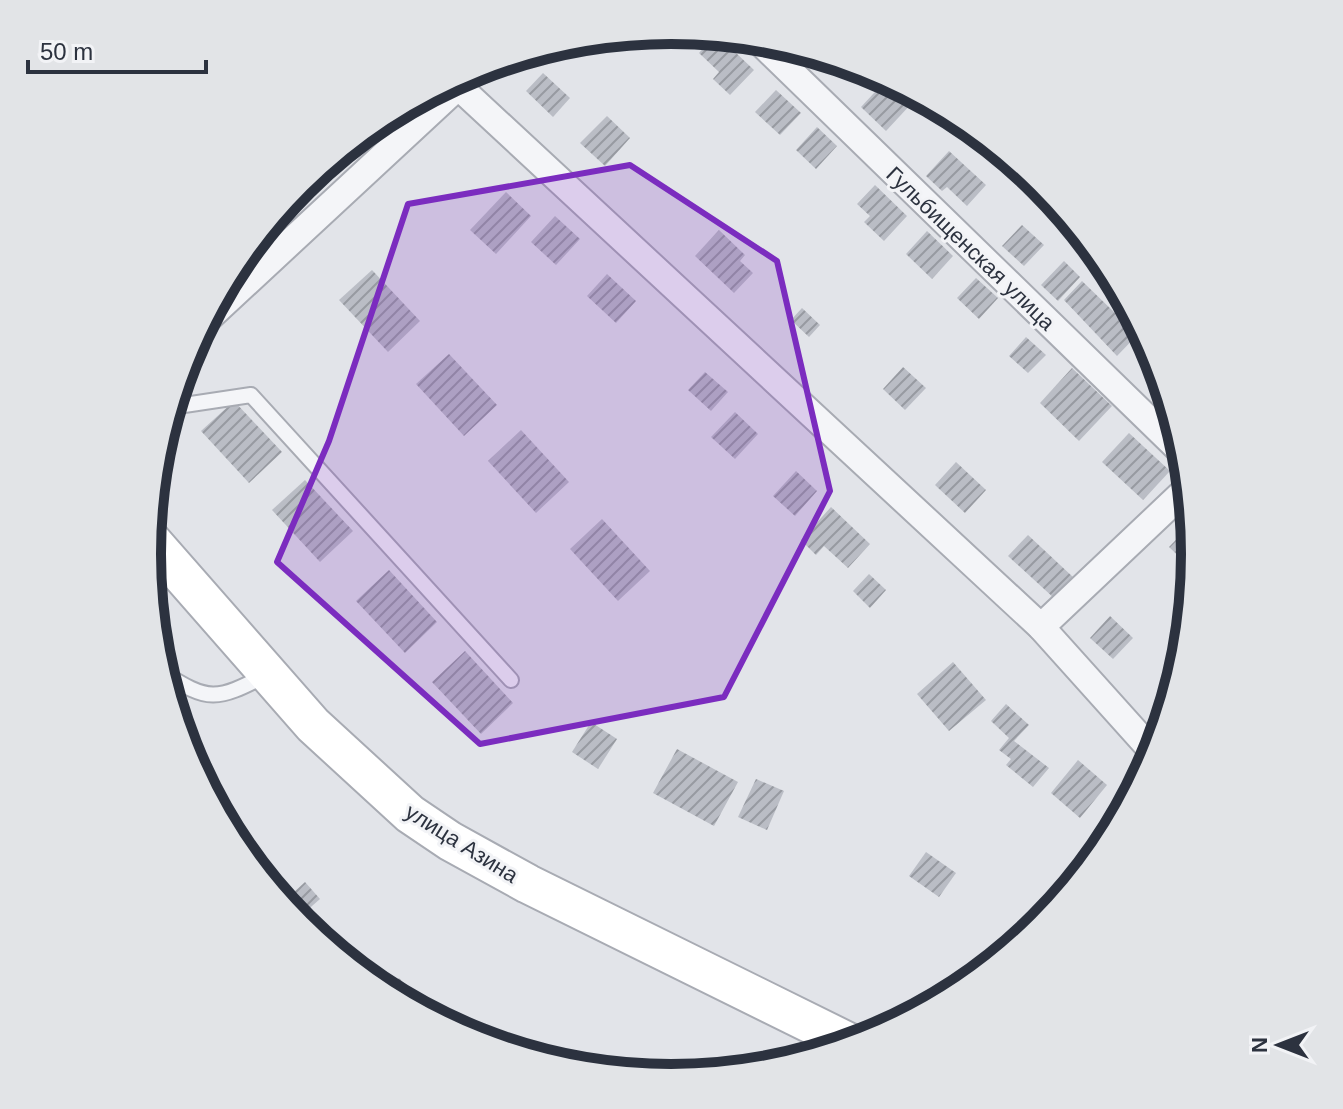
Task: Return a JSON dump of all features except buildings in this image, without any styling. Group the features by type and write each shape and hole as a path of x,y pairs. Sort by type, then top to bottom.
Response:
{"main road":[{"name":"улица Азина","path":"161,552 313,725 370,780 450,841 828,1040"}],"street":[{"name":"Гульбищенская улица","path":"773,54 1169,439"},
{"path":"462,90 1041,627 1146,743"},
{"path":"229,299 454,93"},
{"path":"1041,627 1179,497"}],"lane":[{"path":"183,405 251,395 511,680"},
{"path":"177,681 194,692 217,697 269,673"}],"highlighted area":[{"path":"630,165 777,261 830,491 724,697 480,744 277,562 329,441 408,204"}]}
